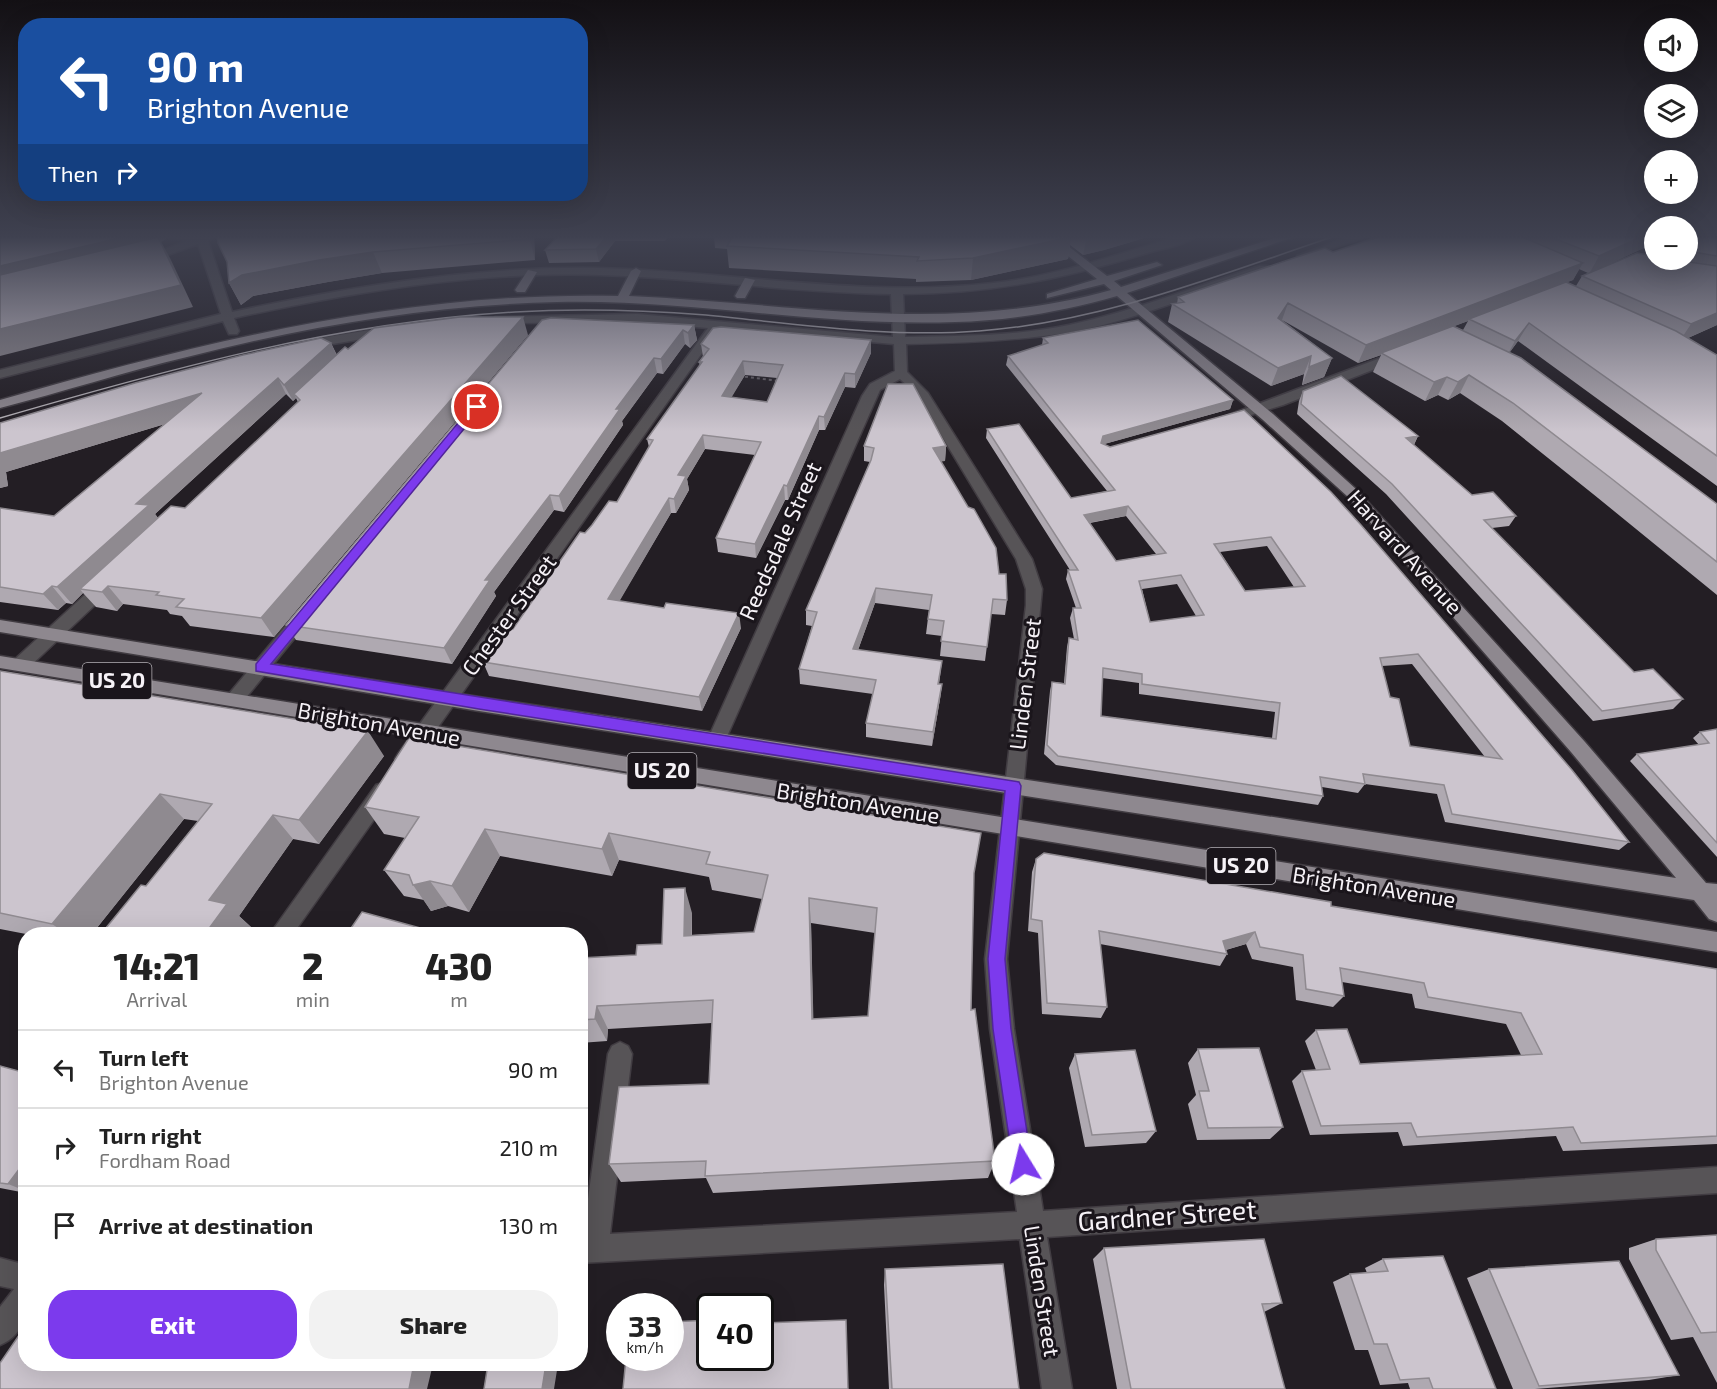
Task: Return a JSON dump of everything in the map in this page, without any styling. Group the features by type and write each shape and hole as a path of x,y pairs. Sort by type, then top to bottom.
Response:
{"main road":[{"path":"0,393 233,331 367,305 410,301"},
{"path":"0,404 193,351 314,324 469,303 503,301"},
{"path":"732,301 898,313 1027,301"},
{"path":"786,301 962,319 1023,313 1076,301"},
{"name":"Harvard Avenue","path":"1130,301 1316,458 1393,537 1709,892 1717,912"},
{"name":"Brighton Avenue","path":"0,626 716,741 1709,892"},
{"name":"Brighton Avenue","path":"0,662 1717,942"}],"street":[{"path":"223,301 233,331"},
{"path":"0,374 227,315 306,301"},
{"path":"897,301 901,373"},
{"path":"484,320 552,317 637,318 900,341 1028,335 1067,329 1165,301"},
{"path":"535,337 552,317"},
{"name":"Chester Street","path":"286,927 717,324"},
{"path":"295,347 396,330"},
{"path":"352,354 376,333"},
{"path":"1210,423 1258,409 1413,349"},
{"name":"Reedsdale Street","path":"716,741 869,396 875,387 901,373"},
{"name":"Linden Street","path":"901,373 922,393 1024,559 1030,574 1034,605 1008,828 996,959 998,994 1057,1389"},
{"path":"20,665 121,570"},
{"path":"234,700 314,603"},
{"path":"588,1249 620,1054"},
{"name":"Gardner Street","path":"588,1249 1032,1225 1717,1180"},
{"path":"0,1272 18,1277"},
{"path":"0,1331 18,1307"}],"path":[{"path":"732,375 789,382"}],"building":[{"path":"0,301 116,301 0,329"},
{"path":"1183,301 1483,301 1366,345 1288,303 1278,318 1332,358 1309,367 1311,356 1278,368 1172,304 1184,302"},
{"path":"1517,301 1608,301 1676,331 1717,355 1717,456 1529,323 1515,341 1469,319"},
{"path":"1638,301 1717,301 1717,313 1691,324"},
{"path":"460,317 523,317 261,618 176,607 184,599 156,595 159,592 108,586 102,592 80,589 171,506 185,508 300,400 294,394 345,347 348,349 374,328"},
{"path":"551,318 694,325 688,333 683,330 661,359 654,358 616,409 620,409 559,496 550,495 485,580 490,580 444,648 286,625 542,320"},
{"path":"1138,320 1233,400 1103,436 1101,443 1110,447 1244,410 1331,492 1361,525 1572,770 1629,842 1452,814 1444,785 1363,774 1365,784 1320,777 1323,796 1058,756 1047,745 1052,682 1065,684 1069,638 1078,640 1073,608 1081,608 1068,570 1078,570 987,429 1019,424 1071,498 1115,490 1008,356 1048,343 1043,338","holes":["1128,506 1166,553 1116,561 1084,515","1271,537 1305,586 1245,591 1214,544","1181,575 1204,615 1150,622 1139,581","1418,654 1502,759 1410,746 1399,699 1390,697 1380,658","1103,668 1142,674 1142,684 1280,703 1276,739 1101,716"]},
{"path":"1453,326 1521,358 1717,504 1717,562 1513,403 1469,375 1458,382 1447,377 1434,382 1381,353"},
{"path":"713,328 871,340 855,374 845,373 824,417 819,416 787,486 784,485 755,544 716,538 761,442 703,435 678,475 686,476 674,499 669,498 608,599 664,608 666,603 739,613 699,697 483,662 508,628 513,629 580,532 585,533 609,501 617,502 653,440 647,439 702,362 699,362 709,349 701,344","holes":["743,361 783,365 767,402 722,396"]},
{"path":"321,338 331,343 284,385 278,378 136,504 149,505 57,587 52,586 43,594 0,587 0,508 54,516 202,393 0,453 0,423 135,383 243,355"},
{"path":"1341,376 1418,436 1406,438 1472,495 1493,492 1516,516 1484,520 1634,672 1653,669 1683,699 1602,711 1392,484 1301,404 1303,391"},
{"path":"888,384 913,384 946,446 933,448 968,507 974,509 996,548 999,574 1006,574 1007,600 993,599 987,647 941,641 944,621 928,619 932,595 876,588 853,649 942,661 938,684 942,684 933,732 866,723 876,680 799,669 817,612 806,610 871,460 874,448 864,446"},
{"path":"0,671 368,731 299,820 273,815 209,900 227,904 210,927 107,927 141,885 146,886 212,804 160,794 52,924 0,913"},
{"path":"1717,729 1717,843 1637,754 1709,743 1700,732"},
{"path":"409,738 981,833 974,873 971,1010 975,1009 995,1161 705,1176 706,1161 609,1164 619,1087 709,1084 713,1000 597,1006 595,1019 588,1019 588,958 636,955 637,945 662,944 664,889 685,888 684,936 754,932 768,875 706,864 710,852 609,833 602,849 485,829 452,886 430,881 413,885 409,875 384,870 419,817 365,807","holes":["809,898 877,908 868,1016 812,1019"]},
{"path":"1044,853 1331,902 1331,906 1717,969 1717,1136 1581,1143 1573,1127 1417,1137 1411,1123 1321,1126 1302,1071 1330,1069 1316,1030 1347,1029 1360,1064 1542,1054 1521,1013 1428,997 1424,983 1340,968 1344,996 1306,989 1303,955 1260,947 1255,932 1223,941 1227,954 1099,931 1107,1007 1047,1003 1042,921 1031,919 1036,859"},
{"path":"362,912 417,927 352,927"},
{"path":"1259,1048 1283,1127 1208,1128 1199,1091 1209,1091 1198,1049"},
{"path":"1135,1050 1156,1131 1092,1135 1075,1054"},
{"path":"0,1066 18,1071 18,1171 8,1184 0,1183"},
{"path":"1717,1235 1717,1332 1701,1333 1656,1250 1656,1239"},
{"path":"1264,1239 1282,1303 1262,1304 1285,1389 1131,1389 1104,1248"},
{"path":"1443,1256 1496,1389 1433,1389 1429,1378 1400,1380 1387,1344 1374,1344 1350,1274 1388,1271 1383,1259"},
{"path":"1619,1261 1679,1375 1539,1386 1489,1269"},
{"path":"1003,1264 1019,1389 892,1389 885,1269"},
{"path":"846,1320 848,1389 623,1389 625,1371 684,1371 684,1321 696,1321 696,1371 774,1371 774,1323"},
{"path":"18,1337 18,1371 413,1371 409,1389 0,1389 0,1363"},
{"path":"487,1371 545,1371 542,1389 484,1389"}],"tram line":[{"path":"0,418 127,382 255,350 319,337 449,317 515,312 610,310 706,315 842,329 945,333 1025,326 1070,318 1138,301"}],"route":[{"path":"477,407 261,667 479,704 1013,786 996,959 1002,1029 1023,1164"}]}
